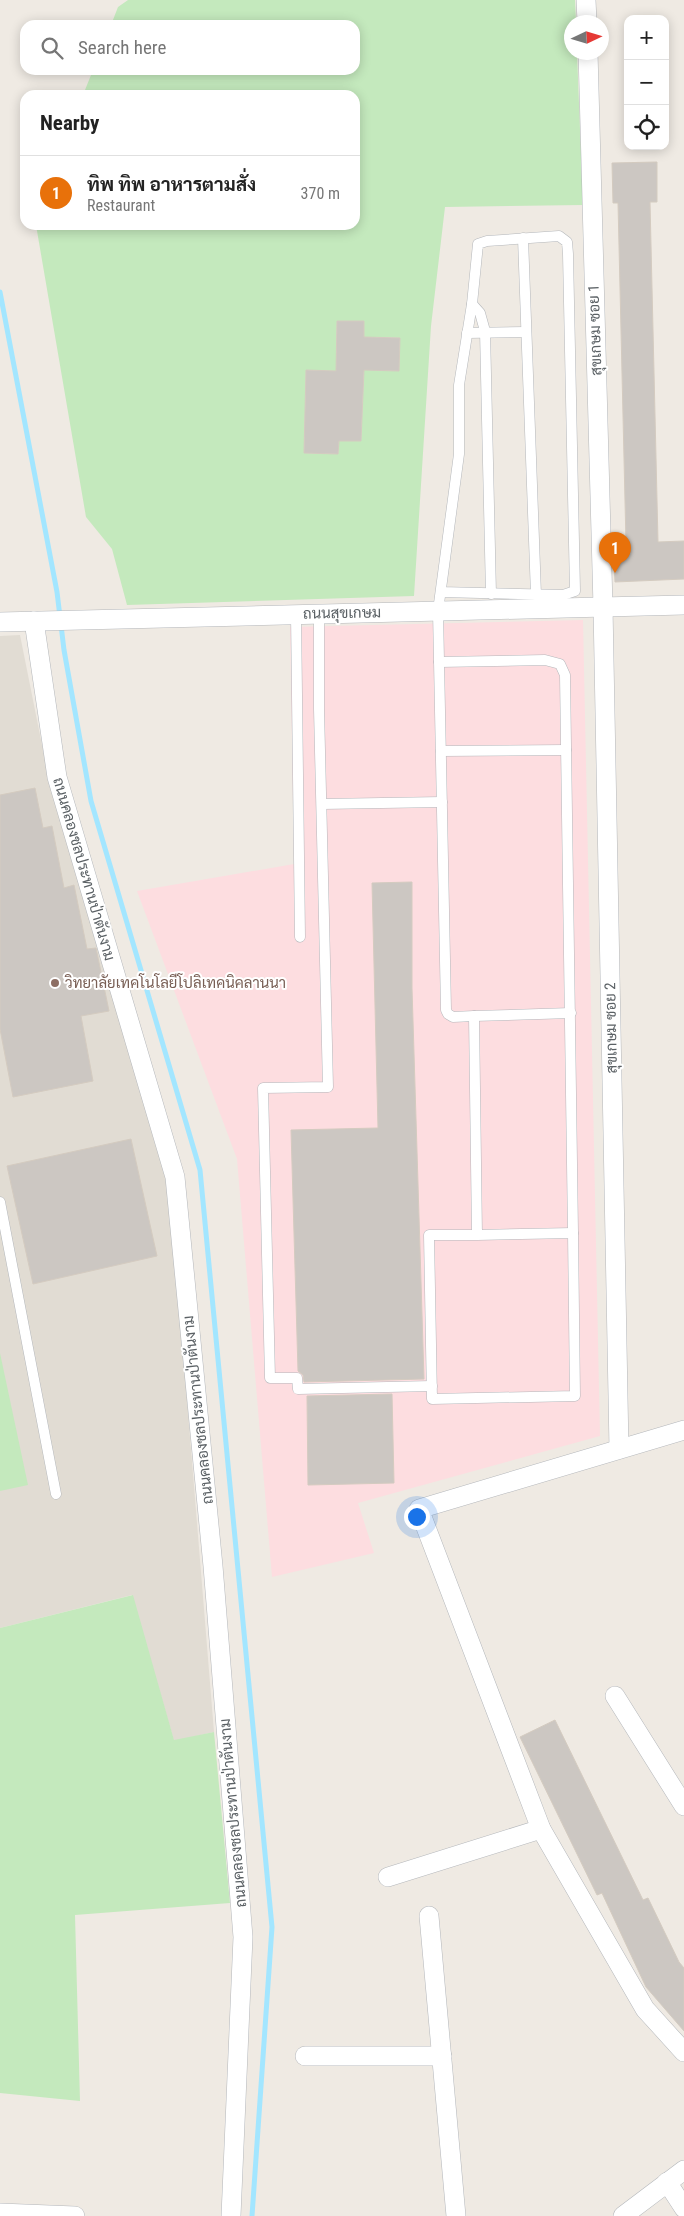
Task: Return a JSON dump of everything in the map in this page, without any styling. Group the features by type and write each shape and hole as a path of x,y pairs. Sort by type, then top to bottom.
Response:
{"street":[{"path":"586,0 587,15"},
{"name":"สุขเกษม ซอย 1","path":"588,60 603,607"},
{"name":"ถนนสุขเกษม","path":"0,622 87,618 684,605"},
{"name":"สุขเกษม ซอย 2","path":"603,607 618,1450"},
{"name":"ถนนคลองชลประทานป่าตันงาม","path":"34,621 57,777 175,1177 213,1566 243,1937 231,2216"},
{"path":"684,1430 419,1510 541,1829 645,2009 684,2052"},
{"path":"615,1696 684,1806"},
{"path":"388,1877 541,1829"},
{"path":"430,1916 456,2216"},
{"path":"305,2056 442,2056"},
{"path":"624,2216 684,2170"},
{"path":"667,2182 684,2208"},
{"path":"0,2213 75,2216"}],"lane":[{"path":"441,592 563,595 575,591 568,254 567,242 559,236 487,241 478,244 472,304 459,385 460,454 438,611 446,1010 448,1014 453,1016 570,1012"},
{"path":"523,238 536,595"},
{"path":"472,304 480,313 485,331 491,594"},
{"path":"467,332 526,332"},
{"path":"318,613 328,1087 263,1088 270,1378 297,1378 298,1389 432,1386"},
{"path":"296,614 300,937"},
{"path":"439,662 545,660 560,664 565,675 576,1396 432,1400 429,1235 573,1233"},
{"path":"441,750 566,750"},
{"path":"322,804 442,802"},
{"path":"474,1016 477,1235"},
{"path":"0,1202 56,1494"}],"shaded area":[{"path":"583,620 600,1436 358,1503 374,1553 272,1577 237,1159 137,891 294,864 290,627"},
{"name":"วิทยาลัยเทคโนโลยีโปลิเทคนิคลานนา","path":"20,635 48,775 170,1191 214,1732 174,1741 132,1595 0,1628 0,636"}],"green space":[{"path":"128,0 575,0 576,15 564,15 564,60 577,60 583,205 445,207 431,326 414,596 127,605 112,549 86,517 37,230 360,230 360,90 85,90 91,75 360,75 360,20 113,20 118,7","holes":["337,321 364,321 363,354 336,353","376,337 400,338 399,371 374,370","306,370 364,372 361,441 339,441 338,454 304,453"]},
{"path":"0,1353 28,1485 0,1491"},
{"path":"133,1595 174,1740 214,1732 230,1903 75,1915 80,2101 0,2093 0,1628"}],"building":[{"path":"657,162 657,202 650,202 658,542 684,541 684,579 615,582 613,544 626,543 618,203 613,203 612,163"},
{"path":"337,321 364,321 364,337 400,338 399,371 364,370 361,441 339,441 338,454 304,453 306,370 336,371"},
{"path":"35,788 43,828 52,826 64,888 74,885 87,949 96,948 109,1011 81,1016 93,1081 13,1097 0,1029 0,795"},
{"path":"412,882 412,988 424,1379 304,1382 303,1375 298,1371 291,1130 378,1128 372,883"},
{"path":"131,1139 157,1256 33,1284 7,1166"},
{"path":"392,1394 394,1483 308,1485 307,1396"},
{"path":"555,1720 643,1900 648,1898 679,1962 684,1968 684,2031 646,1987 602,1893 597,1895 520,1737"}],"waterway":[{"path":"0,292 57,592 64,650 91,801 200,1170 272,1927 252,2216"}],"place":[{"name":"ทิพ ทิพ อาหารตามสั่ง","path":"615,573"},
{"name":"วิทยาลัยเทคโนโลยีโปลิเทคนิคลานนา","path":"55,983"}]}
